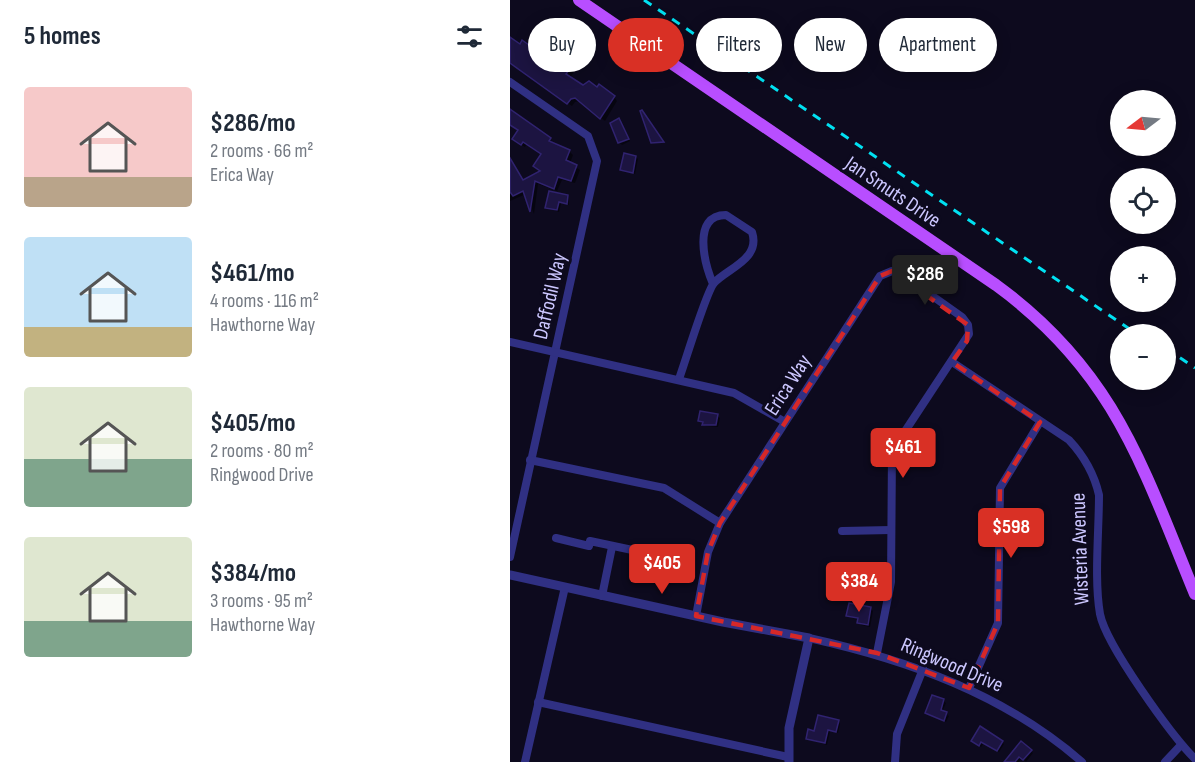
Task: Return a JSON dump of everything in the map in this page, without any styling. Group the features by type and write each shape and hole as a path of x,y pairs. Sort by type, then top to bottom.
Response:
{"main road":[{"name":"Jan Smuts Drive","path":"579,0 986,279 1037,317 1073,354 1110,403 1139,458 1195,594"}],"street":[{"name":"Daffodil Way","path":"510,82 588,136 597,161 510,557"},
{"path":"679,379 713,284 747,257 754,242 752,232 726,215 714,218 705,228 704,257 713,284"},
{"name":"Erica Way","path":"696,616 708,552 720,523 880,276 886,272 900,273 962,317 968,325 967,341 952,362"},
{"path":"510,342 742,395 785,422"},
{"path":"877,653 891,590 892,451 952,362"},
{"name":"Wisteria Avenue","path":"952,362 1069,440 1080,451 1095,480 1099,495 1099,603 1102,622 1153,706 1181,745 1195,759"},
{"path":"969,688 998,623 1000,488 1040,422"},
{"path":"530,460 664,488 720,523"},
{"path":"842,531 891,530"},
{"path":"556,538 589,546 590,542 637,551 636,557 667,563"},
{"path":"602,596 612,547"},
{"name":"Ringwood Drive","path":"510,575 877,653 969,688 1050,736 1082,762"},
{"path":"525,762 565,587"},
{"path":"538,702 789,759 789,728 809,638"},
{"path":"895,762 897,734 923,669"},
{"path":"1165,762 1181,745"}],"highlighted area":[{"path":"892,271 968,325 967,341 952,362 1040,422 1000,488 998,623 969,688 877,653 696,616 708,552 720,523 880,276"}],"building":[{"path":"510,37 520,44 522,40 528,44 528,72 568,72 566,74 583,85 589,81 597,87 599,84 615,96 600,119 575,98 567,104 510,63"},
{"path":"510,109 551,138 549,141 570,150 566,160 577,165 571,181 558,177 554,189 535,181 530,212 523,191 513,196 510,192 510,158 523,180 540,171 533,166 541,154 523,142 521,145 512,139 518,130 510,125"},
{"path":"642,110 664,142 651,143 640,111"},
{"path":"619,118 629,139 618,143 610,123"},
{"path":"624,153 636,156 633,173 620,170"},
{"path":"549,191 568,195 567,204 559,202 557,210 545,208"},
{"path":"700,411 718,414 716,425 702,425 703,422 698,421"},
{"path":"849,603 871,607 868,625 857,623 858,618 846,616"},
{"path":"932,695 944,699 941,710 947,712 944,721 925,713"},
{"path":"818,715 839,720 836,732 828,730 825,743 806,739 808,729 814,731"},
{"path":"980,726 1003,741 997,751 981,742 979,746 971,741"},
{"path":"1021,741 1032,750 1023,760 1019,757 1015,762 1004,762"}],"railway":[{"path":"644,0 1122,324"},
{"path":"1176,355 1195,368"}]}
